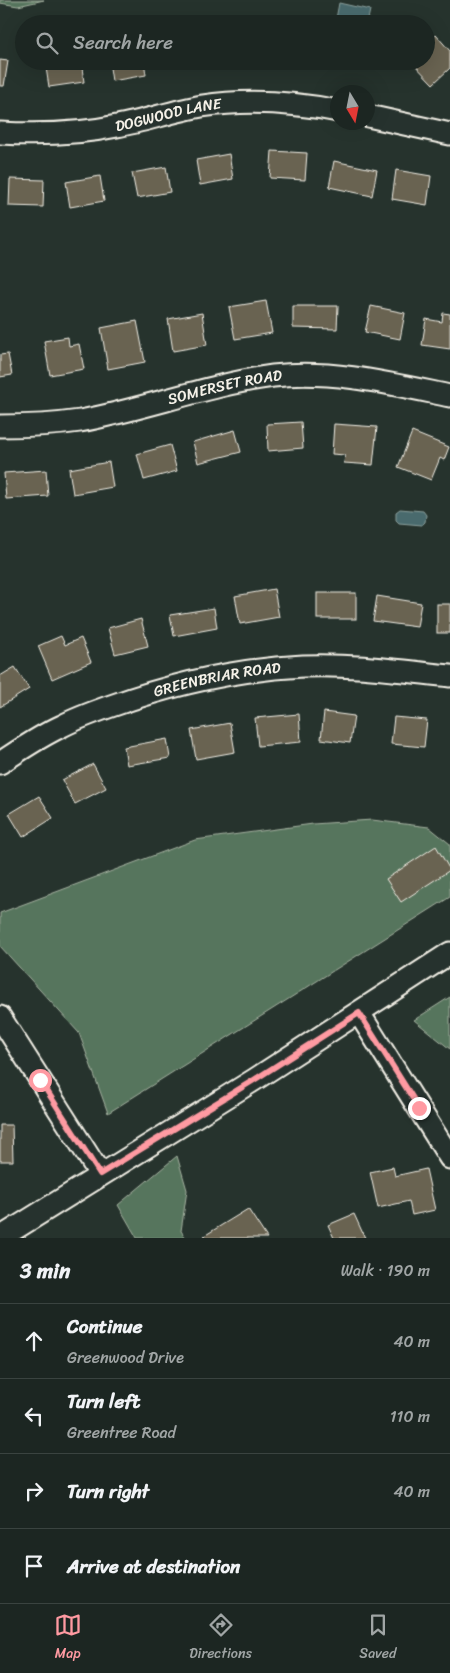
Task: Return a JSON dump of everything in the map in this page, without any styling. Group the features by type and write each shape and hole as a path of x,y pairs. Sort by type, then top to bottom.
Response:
{"street":[{"name":"DOGWOOD LANE","path":"0,132 43,134 92,130 115,127 201,106 248,102 274,102 330,110"},
{"path":"375,118 450,134"},
{"name":"SOMERSET ROAD","path":"0,426 80,421 236,382 295,374 358,378 450,396"},
{"name":"GREENBRIAR ROAD","path":"0,763 48,733 82,717 164,688 241,672 272,668 329,666 450,676"},
{"path":"0,1238 100,1174 254,1080 450,953"},
{"path":"359,1013 450,1158"},
{"path":"0,1017 100,1174"}],"green space":[{"path":"0,0 44,0 18,6 0,3"},
{"path":"372,820 429,827 450,844 450,897 108,1113 79,1033 0,946 0,913 195,840 313,824"},
{"path":"450,997 450,1049 414,1020"},
{"path":"177,1156 187,1190 181,1231 186,1238 137,1238 118,1205"}],"water":[{"path":"339,3 370,10 369,15 337,15"},
{"path":"400,509 423,511 426,515 425,522 422,525 399,523 396,520 396,512"}],"building":[{"path":"435,36 450,51 450,68 433,84 420,70 435,70"},
{"path":"0,60 8,61 4,86 0,86"},
{"path":"46,70 82,70 84,82 49,87"},
{"path":"110,70 145,70 146,75 112,81"},
{"path":"272,151 307,153 305,180 270,178"},
{"path":"229,154 233,179 200,185 196,160"},
{"path":"334,161 377,170 372,196 329,187"},
{"path":"166,167 170,192 137,198 132,173"},
{"path":"396,170 431,176 427,205 392,199"},
{"path":"100,176 104,201 70,207 66,182"},
{"path":"10,179 44,180 43,207 9,206"},
{"path":"266,301 272,333 235,339 229,307"},
{"path":"293,306 338,306 337,329 293,328"},
{"path":"371,306 405,313 400,339 365,332"},
{"path":"202,313 207,345 173,351 168,319"},
{"path":"443,313 450,314 450,349 422,345 426,319 442,322"},
{"path":"137,321 145,362 108,369 101,328"},
{"path":"68,337 69,346 79,344 84,369 50,375 44,341"},
{"path":"8,354 12,375 0,377 0,355"},
{"path":"301,422 303,448 268,451 267,424"},
{"path":"334,424 377,427 373,465 344,463 345,455 332,454"},
{"path":"235,430 241,452 198,463 193,442"},
{"path":"412,432 449,447 444,460 440,458 431,480 398,467"},
{"path":"170,445 177,471 144,480 137,454"},
{"path":"109,462 113,487 73,494 69,469"},
{"path":"46,470 48,496 6,499 4,473"},
{"path":"274,589 279,617 240,624 235,596"},
{"path":"317,593 356,593 356,619 317,619"},
{"path":"377,596 421,603 417,627 373,621"},
{"path":"437,604 450,604 450,633 437,633"},
{"path":"214,608 217,628 174,636 170,615"},
{"path":"141,619 148,646 115,654 108,628"},
{"path":"61,636 65,645 81,638 91,662 52,679 38,646"},
{"path":"15,667 29,689 0,707 0,676"},
{"path":"324,712 354,716 350,743 321,739"},
{"path":"299,714 301,742 258,746 255,718"},
{"path":"394,717 427,720 424,747 391,744"},
{"path":"230,723 235,752 196,759 191,730"},
{"path":"167,739 170,758 127,765 124,747"},
{"path":"93,764 106,788 75,804 62,780"},
{"path":"39,796 53,818 23,837 9,814"},
{"path":"436,846 450,870 401,902 386,879"},
{"path":"0,1125 12,1125 13,1161 0,1161"},
{"path":"393,1167 395,1176 426,1169 435,1210 412,1215 409,1201 378,1208 370,1172"},
{"path":"248,1209 267,1238 205,1238 204,1236"},
{"path":"354,1214 365,1238 334,1238 328,1225"}],"route":[{"path":"40,1080 100,1174 359,1013 419,1108"}]}
